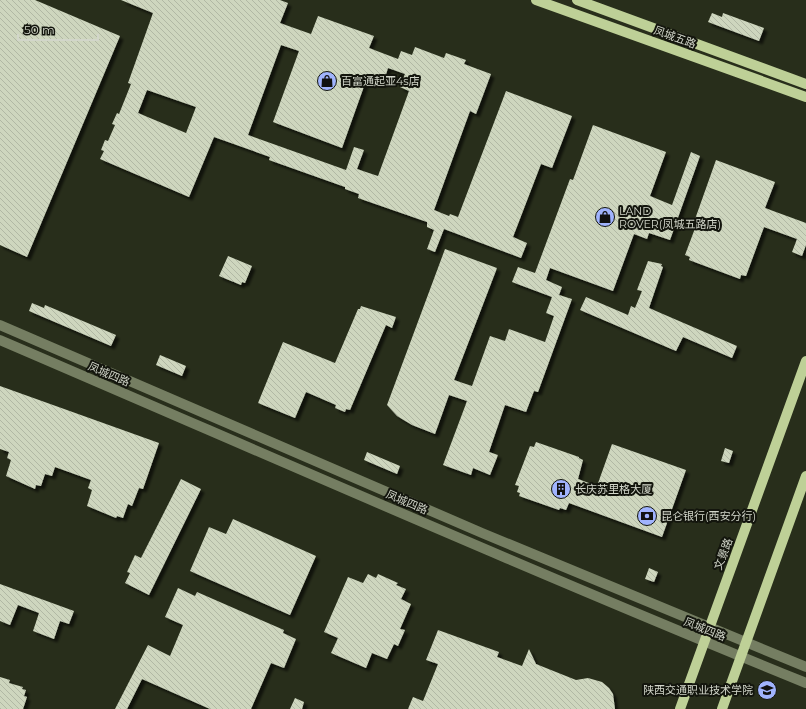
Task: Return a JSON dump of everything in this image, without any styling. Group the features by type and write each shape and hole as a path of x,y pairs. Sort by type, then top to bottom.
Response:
{"main road":[{"name":"凤城五路","path":"537,0 806,97"},
{"name":"凤城五路","path":"578,0 806,84"},
{"name":"文景路","path":"680,709 806,362"},
{"path":"722,709 806,476"}],"street":[{"name":"凤城四路","path":"0,325 482,533 806,667"},
{"name":"凤城四路","path":"0,340 704,642 806,683"}],"building":[{"path":"0,0 35,0 120,36 27,257 0,245"},
{"path":"121,0 280,0 288,3 280,23 311,34 318,16 374,36 369,48 398,59 401,51 412,55 415,47 444,58 446,53 466,60 464,64 491,74 476,114 470,111 434,210 449,216 450,214 458,217 506,91 572,116 552,168 541,164 513,237 527,243 521,258 444,229 435,252 427,249 434,230 427,227 427,222 358,198 359,194 345,189 345,187 269,160 270,157 214,137 189,197 100,159 104,151 101,150 105,140 108,141 115,125 112,124 117,113 119,114 131,84 128,83 153,13","holes":["281,45 299,51 273,122 342,148 367,78 383,84 388,68 405,74 400,87 409,91 378,176 357,169 364,150 354,147 346,170 248,135","147,90 196,107 186,133 138,113"]},
{"path":"712,13 722,17 723,13 764,28 759,41 708,22"},
{"path":"593,125 666,152 650,196 672,205 691,152 700,156 670,240 649,233 647,239 634,234 613,291 550,268 546,280 562,287 559,295 572,299 538,392 534,391 526,412 505,405 489,452 498,455 490,475 473,468 471,475 443,465 467,401 449,395 435,434 412,425 397,416 387,405 445,249 497,268 454,380 472,386 490,336 505,341 509,329 545,342 554,316 546,313 552,297 512,282 518,267 535,273 570,179 573,180"},
{"path":"716,160 775,182 765,208 806,223 806,245 802,256 792,252 797,239 764,227 746,276 741,275 740,279 689,260 690,257 685,255 697,223 694,222"},
{"path":"228,256 252,266 245,283 242,282 241,285 219,276"},
{"path":"648,261 662,264 661,266 663,267 649,308 737,346 732,358 683,337 676,351 580,310 586,297 628,315 631,306 635,308 642,291 637,290"},
{"path":"32,303 44,308 45,305 116,335 111,346 29,311"},
{"path":"361,306 396,317 392,328 386,325 350,410 346,409 345,412 335,408 336,405 306,392 295,418 258,403 283,342 335,363 358,309 360,309"},
{"path":"160,355 186,366 182,376 156,365"},
{"path":"0,386 159,443 143,489 139,488 132,506 128,504 123,518 117,516 116,518 87,506 92,490 88,488 91,480 55,467 52,476 45,474 41,486 36,485 35,489 6,476 11,460 7,458 9,452 0,449"},
{"name":"长庆苏里格大厦","path":"536,442 579,457 583,460 578,479 597,486 612,444 686,470 662,537 569,503 566,510 560,508 559,510 519,496 520,493 517,492 519,486 515,485 530,446 534,447"},
{"path":"725,448 733,451 729,463 721,461"},
{"path":"367,452 400,466 397,474 364,460"},
{"path":"181,479 201,489 149,595 125,583 130,573 127,572 135,555 141,558"},
{"path":"233,519 316,556 290,615 190,571 209,527 226,534"},
{"path":"649,568 658,572 654,582 645,579"},
{"path":"368,574 376,578 378,574 398,583 396,585 406,589 401,599 411,604 400,629 405,630 398,646 394,644 387,659 372,653 366,668 331,653 338,638 324,632 348,577 363,583"},
{"path":"0,584 74,611 69,624 60,621 54,639 33,631 39,613 18,605 10,625 0,621"},
{"path":"178,588 195,596 197,592 284,630 283,633 296,639 284,668 271,663 251,709 210,709 142,679 127,709 115,709 148,645 170,656 183,625 165,617"},
{"path":"438,630 499,652 497,657 522,666 529,649 536,664 576,680 588,678 602,682 613,694 615,709 408,709 413,697 423,701 438,664 426,660"},
{"path":"0,677 10,680 9,683 23,687 22,689 26,690 24,696 27,697 23,709 0,709"},
{"path":"295,698 304,702 302,709 290,709"}],"place":[{"name":"百富通起亚4s店","path":"327,81"},
{"name":"LAND ROVER(凤城五路店)","path":"605,217"},
{"name":"长庆苏里格大厦","path":"561,489"},
{"name":"昆仑银行(西安分行)","path":"647,516"},
{"name":"陕西交通职业技术学院","path":"767,690"}]}
